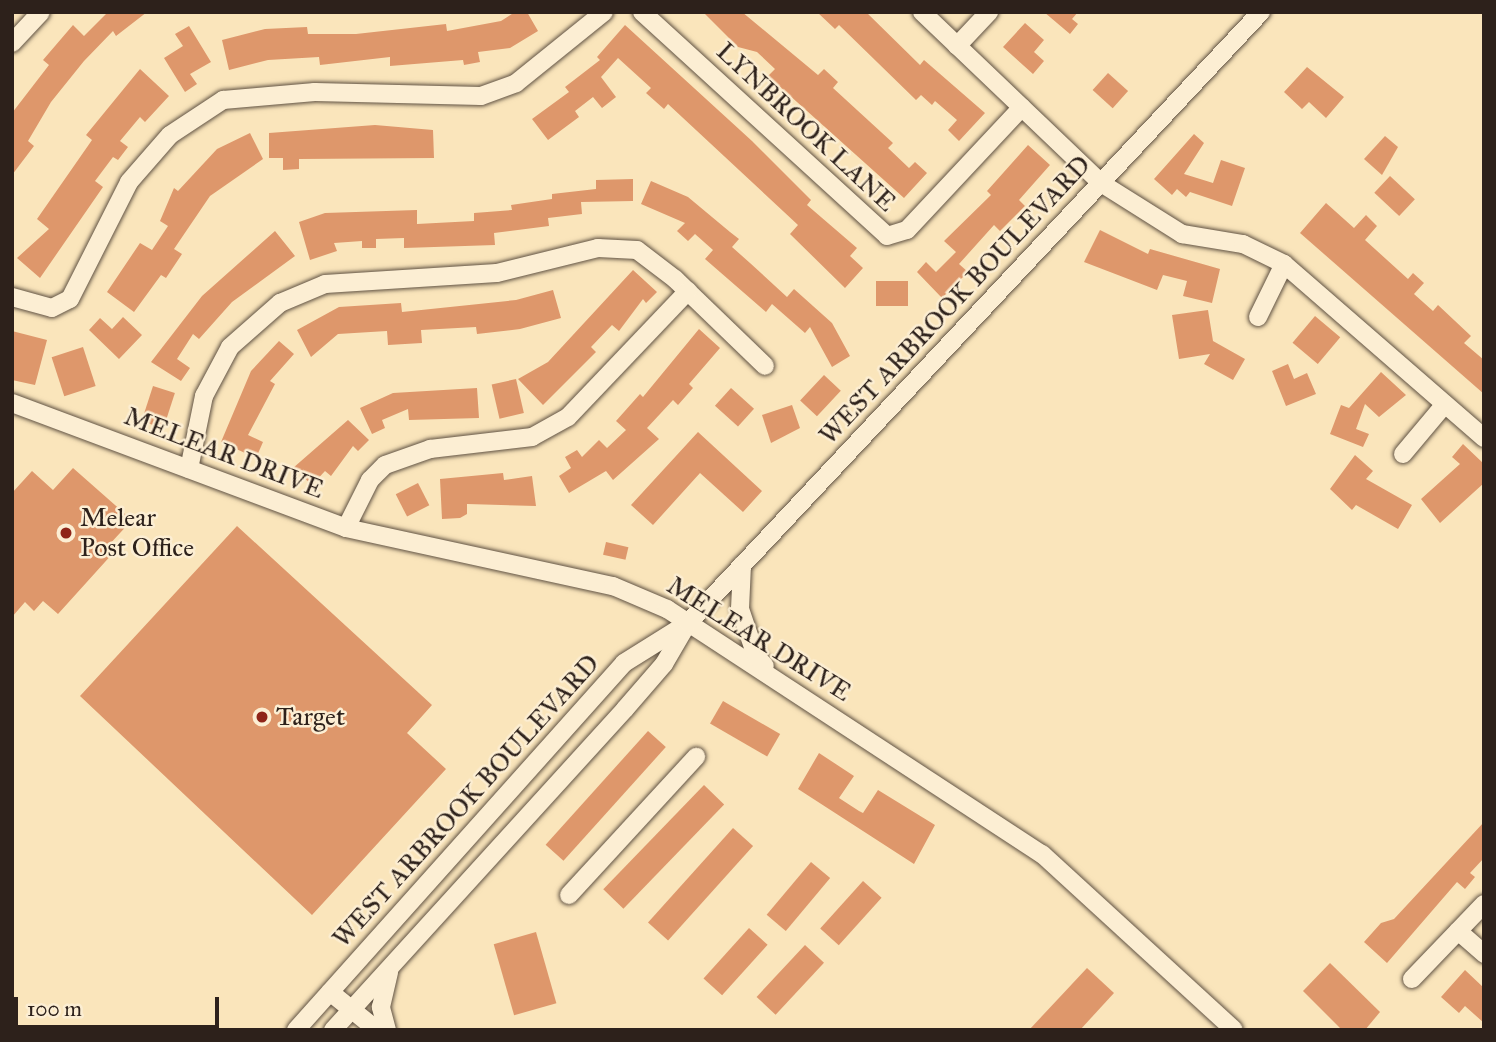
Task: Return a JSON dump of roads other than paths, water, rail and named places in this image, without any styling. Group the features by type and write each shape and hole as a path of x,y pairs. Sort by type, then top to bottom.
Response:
{"street":[{"path":"12,43 41,12"},
{"path":"12,297 52,308 70,299 129,182 170,135 223,100 314,92 481,96 516,83 604,12"},
{"name":"LYNBROOK LANE","path":"642,12 887,236 907,230 1022,107"},
{"path":"922,12 1101,183 1182,234 1243,244 1284,264 1484,438"},
{"path":"957,46 989,12"},
{"name":"WEST ARBROOK BOULEVARD","path":"335,1029 625,709 664,664 688,623 1261,12"},
{"path":"189,469 193,429 216,369 254,325 302,292 404,275 523,270 617,247 637,250 688,291 765,366"},
{"path":"1258,317 1284,264"},
{"path":"346,528 370,480 385,465 430,449 532,437 568,417 688,291"},
{"name":"MELEAR DRIVE","path":"12,403 346,528 613,586 688,623 775,677 1042,854 1234,1030"},
{"path":"1403,454 1446,404"},
{"path":"742,565 740,609 746,631 756,656 775,677"},
{"name":"WEST ARBROOK BOULEVARD","path":"296,1030 624,663 688,623"},
{"path":"569,895 696,757"},
{"path":"1412,979 1484,904"},
{"path":"1458,931 1484,954"},
{"path":"387,1030 381,1007 391,967"},
{"path":"330,992 377,1030"},
{"path":"315,1009 335,1029"}],"place":[{"name":"Melear Post Office","path":"66,533"},
{"name":"Target","path":"262,717"}]}
